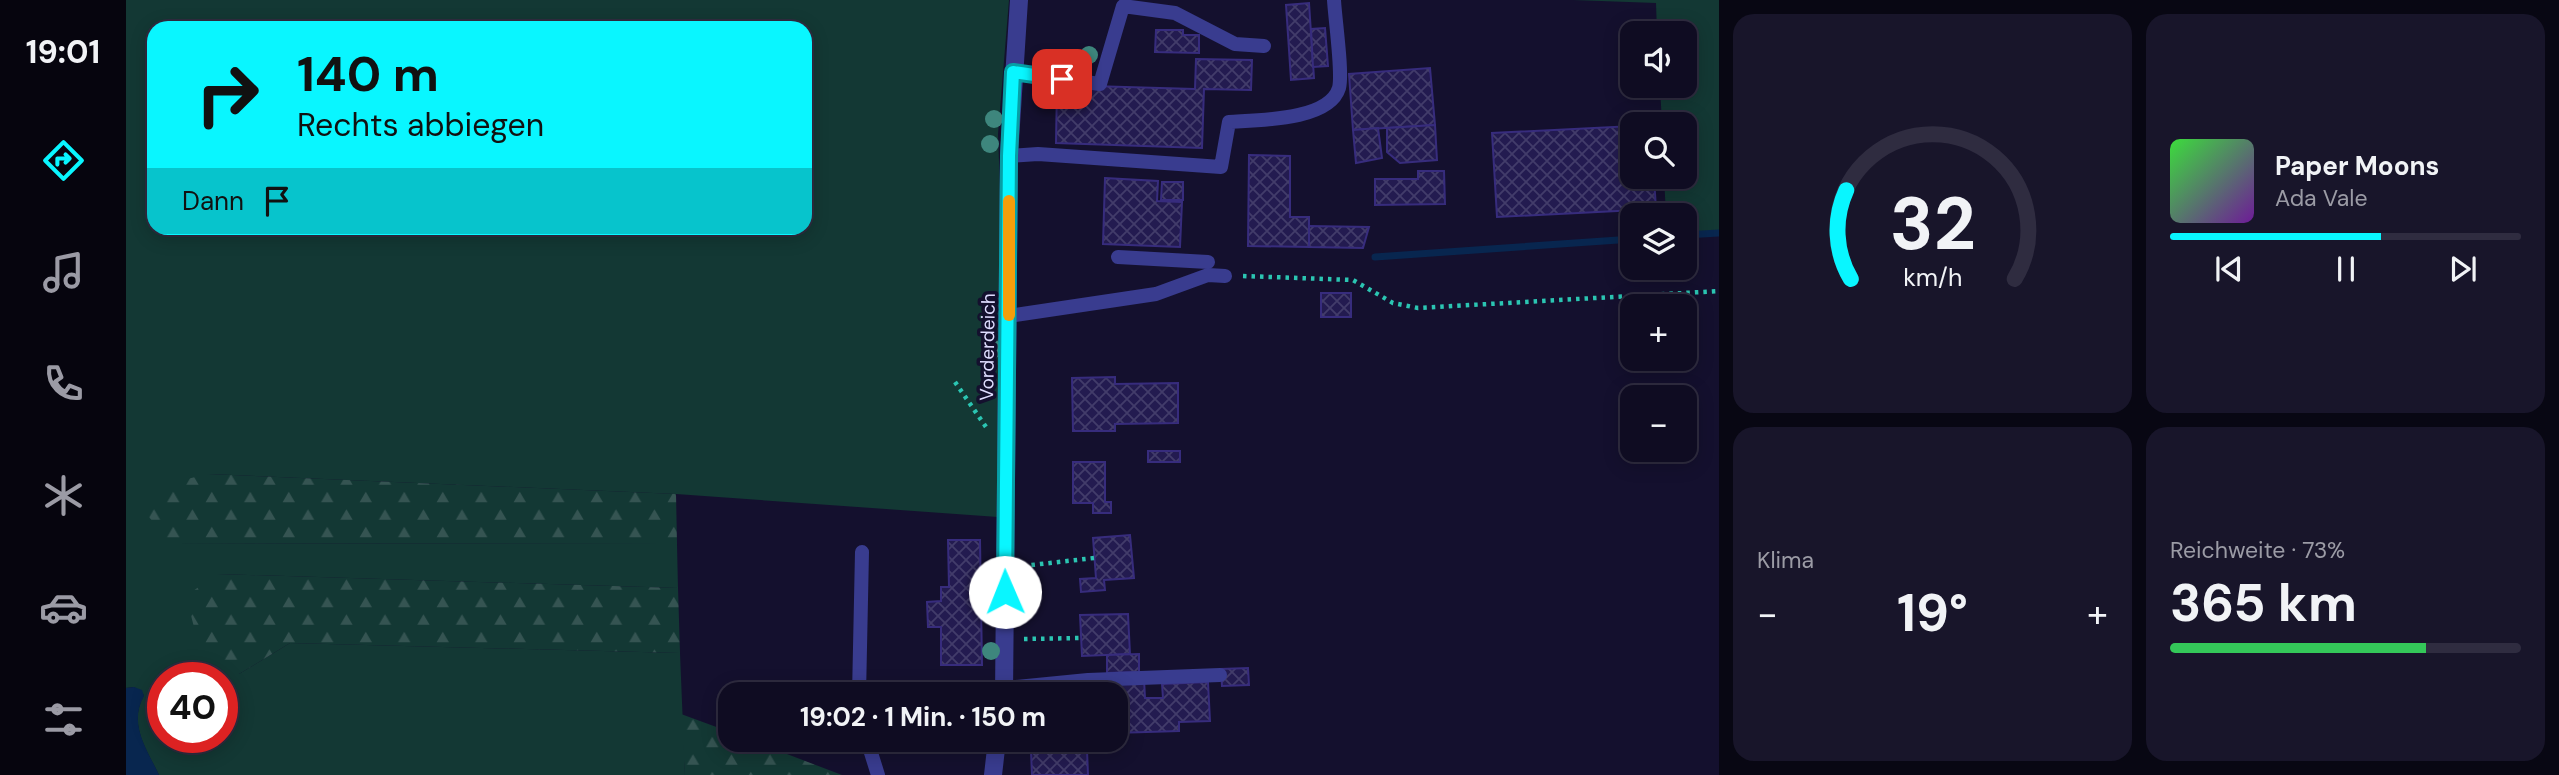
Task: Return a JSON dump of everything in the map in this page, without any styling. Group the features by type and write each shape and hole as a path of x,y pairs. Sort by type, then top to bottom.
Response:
{"street":[{"name":"Vorderdeich","path":"1004,682 1009,156 1018,0"},
{"path":"993,775 996,752"}],"lane":[{"path":"1009,156 1038,154 1221,167 1229,122 1311,113 1331,102 1339,87 1334,0"},
{"path":"1013,72 1100,84 1123,6 1175,13 1235,44 1264,46"},
{"path":"1118,257 1208,262"},
{"path":"1009,316 1156,294 1208,275 1225,275"},
{"path":"859,682 862,552"},
{"path":"1074,682 1220,675"},
{"path":"871,752 878,775"}],"path":[{"path":"1225,275 1353,280 1392,303 1418,307 1719,291"},
{"path":"955,382 984,425 1007,447"},
{"path":"1005,568 1094,558"},
{"path":"1006,639 1081,638"}],"green space":[{"path":"126,0 1009,0 998,134 1012,518 676,494 208,474 170,543 677,544 678,588 217,574 236,662 147,662 147,751 138,726 144,695 134,687 126,688"},
{"path":"1573,0 1719,0 1719,233 1697,234 1697,203 1665,203 1665,189 1697,189 1697,112 1661,112 1661,98 1697,98 1697,21 1657,21 1656,3"},
{"path":"208,474 676,494 677,544 170,543 149,517 158,486"},
{"path":"217,574 678,588 680,653 290,643 239,674 238,662 203,662 186,596"},
{"path":"290,643 680,653 685,775 159,775 148,753 238,753 238,669 239,674"},
{"path":"681,714 718,728 718,752 782,752 842,775 685,775"}],"water":[{"path":"126,688 142,690 144,696 138,716 141,736 159,775 126,775"}],"building":[{"path":"1309,3 1314,78 1291,80 1286,5"},
{"path":"1325,28 1328,66 1313,67 1311,29"},
{"path":"1156,30 1183,30 1183,35 1199,35 1199,53 1155,52"},
{"path":"1196,59 1252,60 1251,90 1204,89 1202,148 1056,143 1057,85 1195,89"},
{"path":"1430,68 1435,125 1353,130 1349,74"},
{"path":"1435,125 1437,160 1400,163 1387,152 1387,128"},
{"path":"1620,127 1620,189 1655,189 1656,203 1620,203 1620,211 1497,217 1492,133"},
{"path":"1378,128 1382,158 1356,163 1353,130"},
{"path":"1249,155 1290,156 1290,217 1309,217 1309,247 1248,246"},
{"path":"1418,171 1444,171 1445,204 1375,205 1375,179 1418,179"},
{"path":"1105,178 1158,181 1157,201 1182,202 1180,247 1103,244"},
{"path":"1162,182 1183,182 1183,200 1161,200"},
{"path":"1309,226 1369,227 1363,248 1309,247"},
{"path":"1321,293 1351,293 1351,317 1321,317"},
{"path":"1115,377 1115,384 1178,383 1178,423 1115,424 1115,431 1073,431 1072,378"},
{"path":"1148,451 1180,451 1180,462 1148,462"},
{"path":"1073,462 1105,462 1105,502 1111,502 1111,513 1093,513 1093,503 1073,503"},
{"path":"1130,535 1134,578 1104,580 1105,590 1081,592 1080,579 1096,578 1093,538"},
{"path":"948,540 980,540 982,665 941,665 941,627 928,627 927,602 941,601 941,587 949,587"},
{"path":"1128,614 1130,654 1082,656 1080,615"},
{"path":"1139,654 1139,672 1107,673 1107,655"},
{"path":"1248,668 1249,685 1222,686 1221,669"},
{"path":"1144,679 1145,698 1163,698 1162,684 1208,682 1210,721 1179,722 1179,731 1128,733 1128,682 1101,681"},
{"path":"1031,752 1087,752 1088,775 1032,775"}],"waterway":[{"path":"1697,234 1719,233"},
{"path":"1375,257 1620,240"}],"slow traffic":[{"path":"1009,201 1009,315"}],"route":[{"path":"1005,592 1009,156 1013,72 1062,79"}]}
